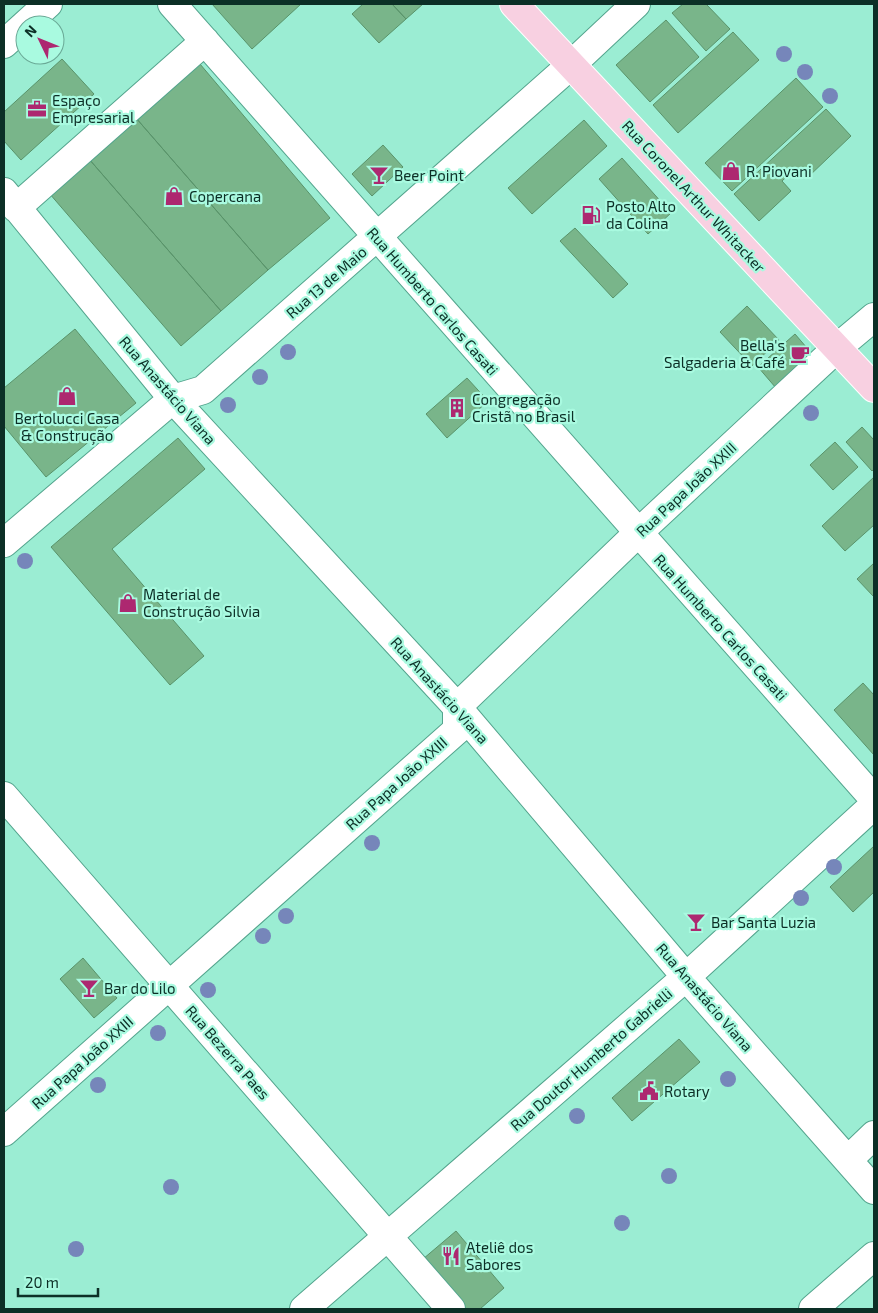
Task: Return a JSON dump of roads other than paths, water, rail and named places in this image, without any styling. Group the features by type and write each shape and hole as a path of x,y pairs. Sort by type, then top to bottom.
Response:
{"main road":[{"name":"Rua Coronel Arthur Whitacker","path":"514,4 874,388"}],"street":[{"path":"4,44 48,4"},
{"name":"Rua Humberto Carlos Casati","path":"172,4 874,799"},
{"name":"Rua 13 de Maio","path":"4,543 173,399 203,390 571,65 636,4"},
{"path":"10,200 205,41"},
{"name":"Rua Anastácio Viana","path":"10,200 173,399 457,707 686,977 874,1190"},
{"name":"Rua Papa João XXIII","path":"4,1132 457,730 457,707 638,533 837,348 874,317"},
{"name":"Rua Bezerra Paes","path":"4,796 170,984 451,1309"},
{"name":"Rua Doutor Humberto Gabrielli","path":"304,1309 686,977 874,805"},
{"path":"849,1160 874,1136"},
{"path":"813,1309 874,1256"}],"place":[{"name":"Espaço Empresarial","path":"37,109"},
{"name":"R. Piovani","path":"731,171"},
{"name":"Beer Point","path":"379,175"},
{"name":"Copercana","path":"174,196"},
{"name":"Posto Alto da Colina","path":"591,215"},
{"name":"Bella's Salgaderia & Café","path":"800,354"},
{"name":"Bertolucci Casa & Construção","path":"67,396"},
{"name":"Congregação Cristã no Brasil","path":"457,408"},
{"name":"Material de Construção Silvia","path":"128,603"},
{"name":"Bar Santa Luzia","path":"696,922"},
{"name":"Bar do Lilo","path":"89,988"},
{"name":"Rotary","path":"649,1091"},
{"name":"Ateliê dos Sabores","path":"451,1256"}]}
